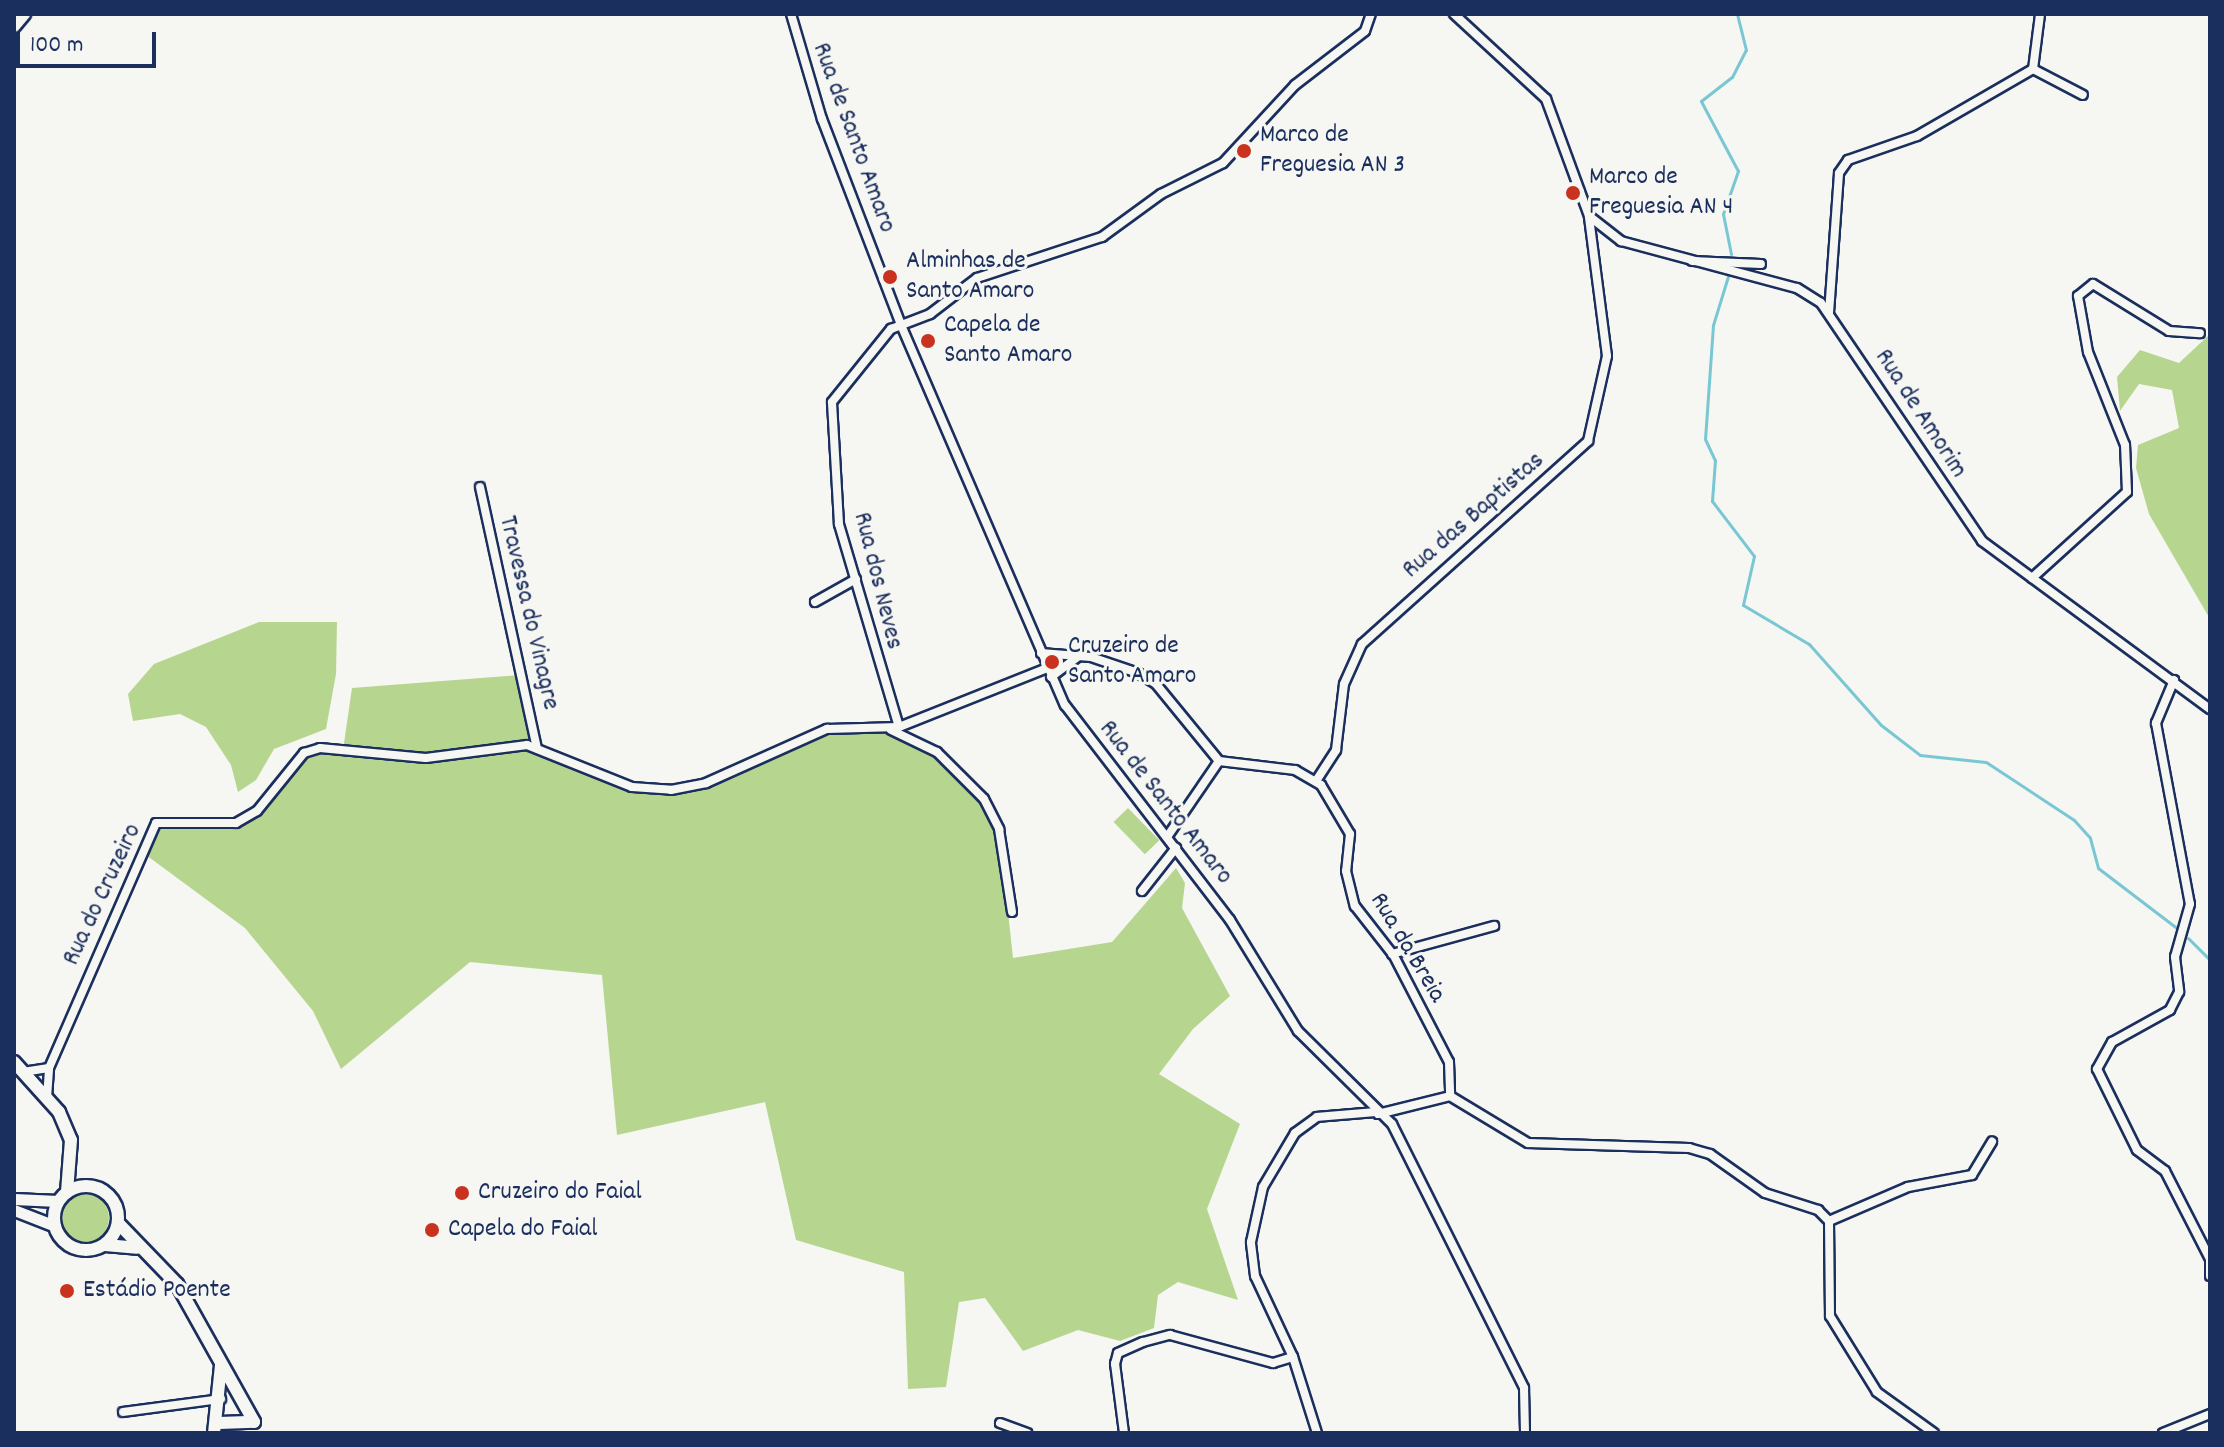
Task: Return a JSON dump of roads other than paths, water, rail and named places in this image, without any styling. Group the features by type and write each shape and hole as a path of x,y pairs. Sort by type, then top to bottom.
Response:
{"main road":[{"path":"14,26 24,14"},
{"path":"18,1067 47,1100 71,1140 75,1162 91,1186 109,1195 118,1223 137,1248 177,1284 257,1428 219,1430"},
{"path":"75,1162 55,1226 75,1248 105,1245 137,1248"},
{"path":"63,1197 91,1186"},
{"path":"105,1245 118,1223"},
{"path":"219,1430 221,1365"},
{"path":"221,1404 241,1400"},
{"path":"219,1430 241,1400"}],"street":[{"name":"Rua de Santo Amaro","path":"791,14 822,119 901,325 1051,677 1096,748 1176,848 1298,1031 1377,1113 1392,1124 1427,1183 1469,1290 1495,1322 1524,1388 1525,1433"},
{"name":"Rua dos Neves","path":"895,729 839,524 832,402 883,335 977,278 1102,237 1241,149 1295,85 1372,24 1371,14"},
{"name":"Rua de Amorim","path":"1454,14 1546,99 1589,216 1621,241 1797,288 1829,313 1982,541 2210,709"},
{"path":"2033,69 2040,14"},
{"path":"2033,69 2083,95"},
{"path":"1829,313 1842,202 1839,173 1848,160 1917,136 2033,69"},
{"name":"Rua das Baptistas","path":"1316,781 1336,750 1344,684 1362,644 1588,441 1607,356 1589,216"},
{"path":"1692,261 1761,264"},
{"path":"2032,578 2127,492 2125,445 2088,352 2078,296 2093,284 2169,331 2200,333"},
{"name":"Travessa do Vinagre","path":"480,487 537,748"},
{"path":"815,602 856,579"},
{"path":"1041,653 1087,656 1156,684 1219,761 1295,770 1316,781"},
{"path":"1051,677 1065,660 1087,656"},
{"name":"Rua do Cruzeiro","path":"47,1100 49,1068 156,823 236,823 257,811 304,753 320,748 426,758 537,748 632,787 671,790 718,778 827,729 895,729 1047,668"},
{"path":"2174,680 2156,723 2190,904 2175,957 2179,992 2170,1010 2112,1042 2097,1069 2137,1150 2165,1171 2210,1259 2210,1276"},
{"path":"895,729 937,752 984,799 999,829 1012,912"},
{"path":"1167,837 1219,761"},
{"name":"Rua da Breia","path":"1316,781 1344,815 1355,906 1392,954 1449,1062 1450,1096"},
{"path":"1142,891 1176,848"},
{"path":"1392,954 1494,926"},
{"path":"18,1067 49,1068"},
{"path":"1317,1433 1293,1357 1251,1258 1263,1187 1310,1119 1377,1113 1450,1096 1528,1143 1710,1154 1765,1193 1818,1210 1829,1221 1830,1316 1877,1392 1934,1433"},
{"path":"1829,1221 1908,1187 1972,1175 1992,1142"},
{"path":"14,1199 63,1197"},
{"path":"14,1210 55,1226"},
{"path":"1124,1433 1115,1364 1118,1353 1170,1335 1273,1363 1293,1357"},
{"path":"123,1412 221,1404"},
{"path":"2163,1433 2210,1414"},
{"path":"1000,1423 1027,1433"}],"waterway":[{"path":"1731,254 1723,214 1738,171 1701,101 1732,77 1746,50 1737,14"},
{"path":"1729,273 1713,325 1705,439 1715,460 1712,501 1754,556 1743,605 1809,644 1881,725 1920,755 1986,762 2074,820 2090,838 2098,868 2178,929"},
{"path":"2188,938 2210,960"}],"place":[{"name":"Marco de Freguesia AN 3","path":"1244,151"},
{"name":"Marco de Freguesia AN 4","path":"1573,193"},
{"name":"Alminhas de Santo Amaro","path":"890,277"},
{"name":"Capela de Santo Amaro","path":"928,341"},
{"name":"Cruzeiro de Santo Amaro","path":"1052,662"},
{"name":"Cruzeiro do Faial","path":"462,1193"},
{"name":"Capela do Faial","path":"432,1230"},
{"name":"Estádio Poente","path":"67,1291"}]}
